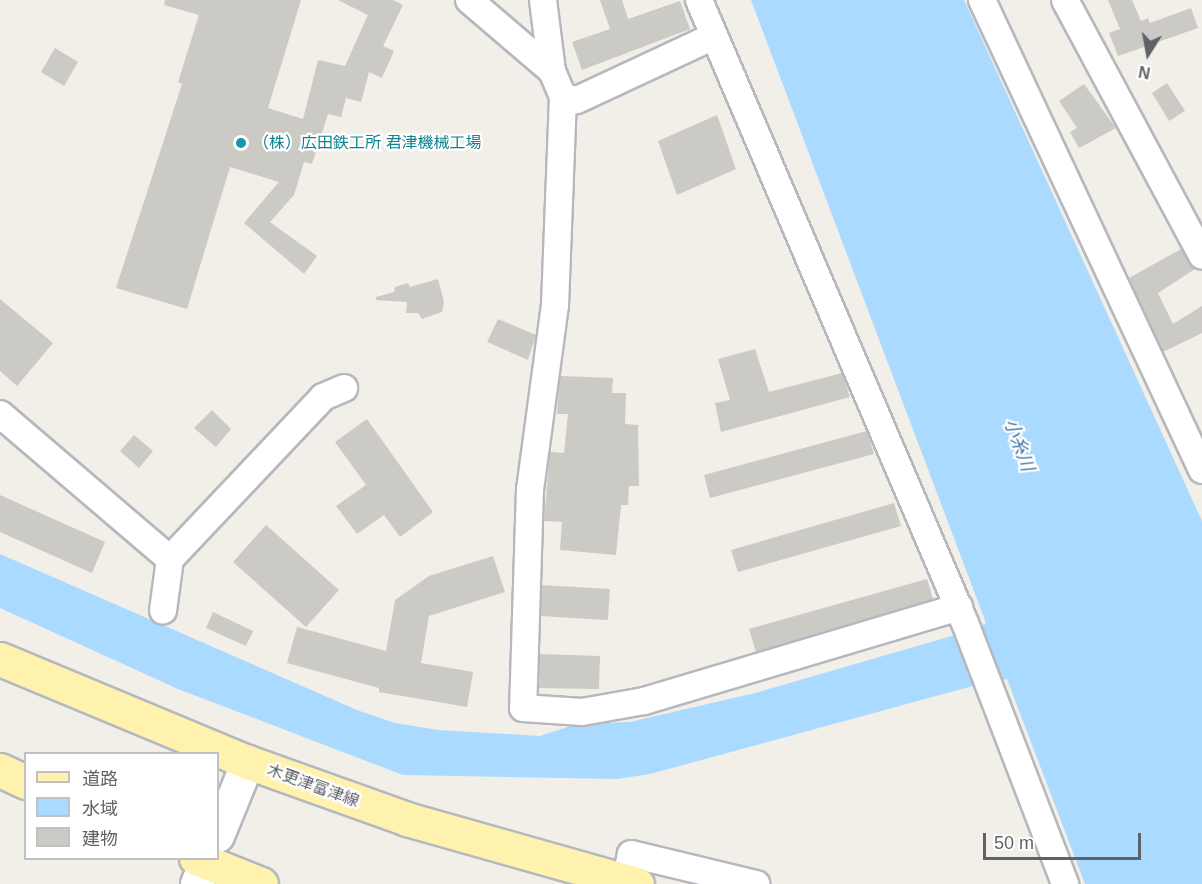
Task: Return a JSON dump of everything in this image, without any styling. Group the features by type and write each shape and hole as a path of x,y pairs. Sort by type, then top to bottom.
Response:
{"main road":[{"name":"木更津富津線","path":"0,659 248,762 407,819 631,883"},
{"path":"0,770 24,781"},
{"path":"205,860 261,884"}],"street":[{"path":"469,0 552,71"},
{"path":"543,0 552,71 564,97 555,305 530,489 523,708 582,712 644,701 962,615"},
{"path":"699,0 712,37 962,615 1065,884"},
{"path":"982,0 1202,470"},
{"path":"1065,0 1202,256"},
{"path":"564,97 577,100 712,37"},
{"path":"162,611 170,559 322,397 344,388"},
{"path":"0,414 170,559"},
{"path":"219,828 248,762"},
{"path":"631,883 630,854 756,884"}],"water":[{"name":"小糸川","path":"751,0 964,0 1202,521 1202,884 1085,884 1007,679 995,681 975,629 986,623"},
{"path":"0,554 357,710 395,723 438,730 540,736 577,724 630,722 755,693 962,633 980,684 650,774 617,779 403,775 178,689 0,608"}],"building":[{"name":"（株）広田鉄工所 君津機械工場","path":"165,0 301,0 268,108 303,119 318,60 345,66 368,15 338,0 393,0 403,5 383,46 394,51 382,78 369,72 361,102 346,98 341,117 328,114 312,164 304,162 294,195 270,222 317,256 304,274 244,223 279,182 230,167 187,309 116,288 182,84 178,82 199,15 164,5"},
{"path":"600,0 622,0 628,19 680,1 690,29 582,70 572,42 610,29"},
{"path":"1108,0 1132,0 1141,21 1148,18 1150,23 1191,8 1198,28 1118,56 1109,33 1120,29"},
{"path":"55,48 78,62 64,86 41,72"},
{"path":"1167,83 1185,111 1169,121 1152,93"},
{"path":"1084,84 1116,128 1079,148 1070,132 1077,128 1059,101"},
{"path":"717,115 736,169 677,195 658,141"},
{"path":"1181,249 1195,269 1158,293 1173,324 1202,306 1202,333 1163,352 1129,278"},
{"path":"438,279 444,302 442,312 422,319 418,313 406,313 407,302 376,300 376,297 394,292 395,287 408,283 410,287"},
{"path":"0,299 53,343 17,386 0,371"},
{"path":"498,319 536,335 528,360 487,342"},
{"path":"755,349 769,392 842,373 850,397 721,432 715,403 730,400 718,359"},
{"path":"560,376 613,378 612,393 626,393 625,424 638,425 639,486 629,486 628,505 621,505 616,555 560,550 562,522 544,521 550,452 564,453 568,414 557,414"},
{"path":"212,410 231,429 216,447 194,428"},
{"path":"367,419 433,512 400,537 384,515 357,534 336,506 366,485 335,442"},
{"path":"867,431 874,454 710,498 704,475"},
{"path":"134,435 153,451 139,468 120,451"},
{"path":"0,495 105,542 92,573 0,532"},
{"path":"894,503 901,526 738,572 731,550"},
{"path":"266,525 339,590 306,627 233,562"},
{"path":"493,556 505,592 429,616 421,663 473,672 467,707 379,692 379,688 287,663 297,627 386,651 395,600 429,576"},
{"path":"927,579 933,599 756,652 749,629"},
{"path":"542,585 610,589 608,620 541,616"},
{"path":"213,612 253,631 246,646 206,628"},
{"path":"540,654 600,656 599,689 539,688"}],"place":[{"name":"（株）広田鉄工所 君津機械工場","path":"241,143"}]}
